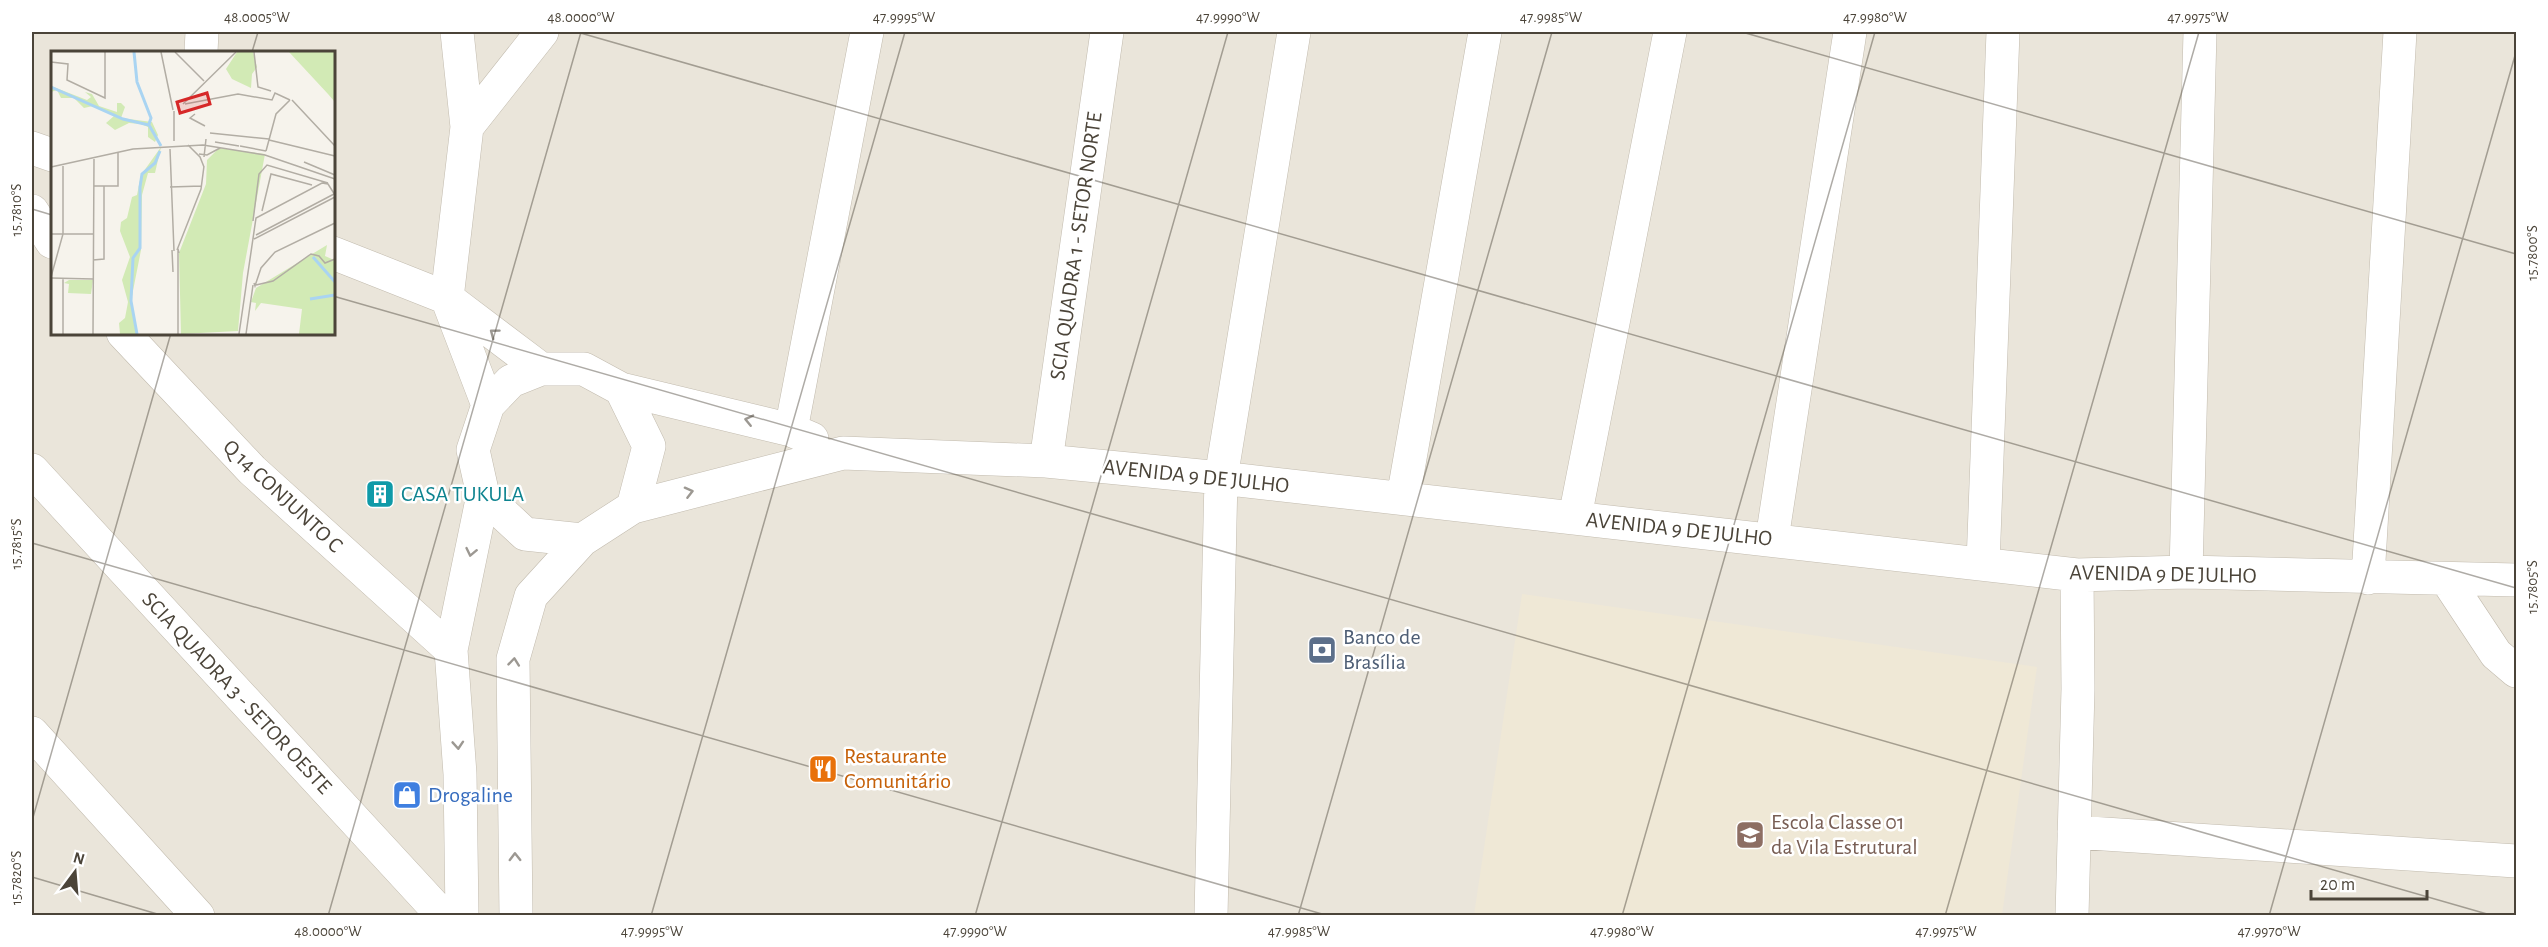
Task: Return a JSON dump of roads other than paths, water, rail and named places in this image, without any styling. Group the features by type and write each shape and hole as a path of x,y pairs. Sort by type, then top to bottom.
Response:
{"street":[{"path":"201,51 202,32"},
{"path":"457,32 467,127 447,298 488,405"},
{"path":"467,127 542,32"},
{"path":"791,430 867,32"},
{"name":"SCIA QUADRA 1 - SETOR NORTE","path":"1046,461 1107,32"},
{"path":"1211,915 1221,478 1294,32"},
{"path":"1403,498 1485,32"},
{"path":"1575,517 1670,32"},
{"path":"1772,539 1850,32"},
{"path":"1983,564 2003,32"},
{"path":"2186,572 2199,32"},
{"path":"2368,578 2400,32"},
{"path":"32,148 51,155"},
{"path":"32,211 51,240"},
{"path":"334,253 447,298 541,369"},
{"name":"Q 14 CONJUNTO C","path":"124,334 252,470 451,650"},
{"path":"462,915 460,774 451,650 483,495 473,450 488,405 511,381 541,369 584,369 621,389 650,446 633,507 582,540 531,596 513,659 516,915"},
{"name":"AVENIDA 9 DE JULHO","path":"621,389 791,430 843,453"},
{"name":"AVENIDA 9 DE JULHO","path":"633,507 843,453 1046,461 1221,478 2077,575 2186,572 2517,580"},
{"name":"SCIA QUADRA 3 - SETOR OESTE","path":"32,470 444,915"},
{"path":"483,495 525,534 582,540"},
{"path":"2072,915 2078,689 2077,575"},
{"path":"2447,580 2496,654 2517,671"},
{"path":"32,733 198,915"},
{"path":"2074,832 2517,861"}],"place":[{"name":"CASA TUKULA","path":"380,494"},
{"name":"Banco de Brasília","path":"1322,650"},
{"name":"Restaurante Comunitário","path":"823,769"},
{"name":"Drogaline","path":"407,795"},
{"name":"Escola Classe 01 da Vila Estrutural","path":"1750,835"}]}
